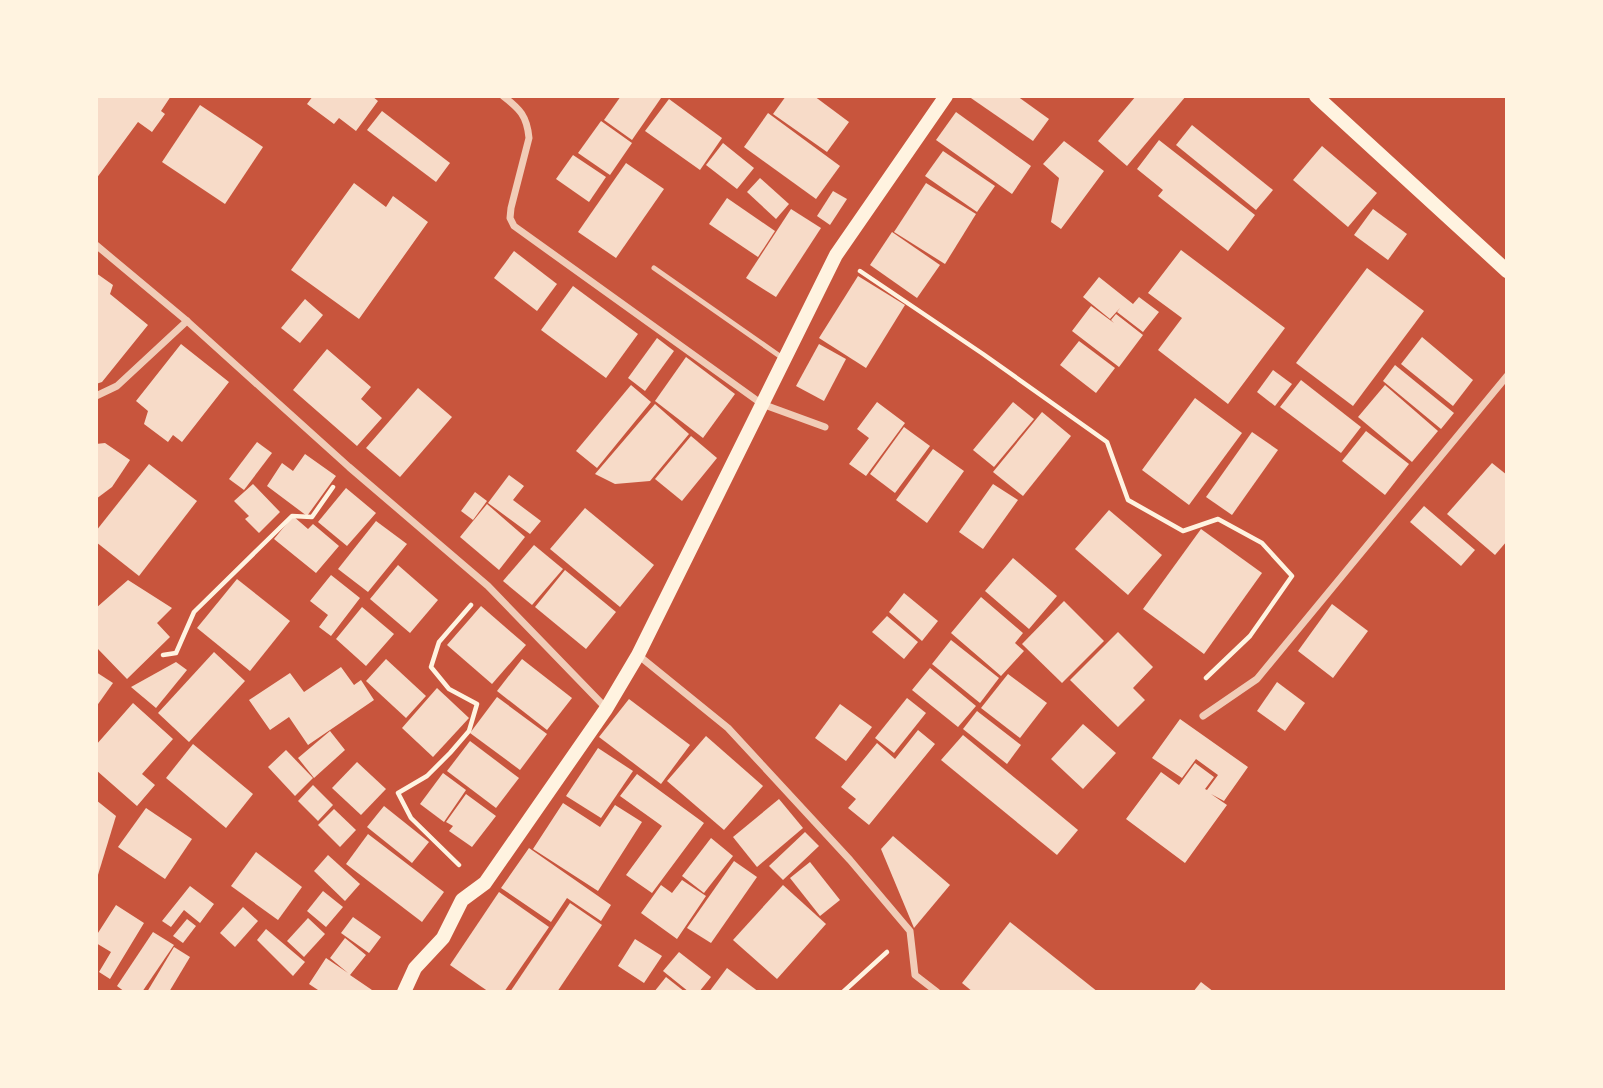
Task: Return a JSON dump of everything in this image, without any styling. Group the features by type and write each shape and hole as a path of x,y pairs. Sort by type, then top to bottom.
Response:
{"main road":[{"path":"404,992 415,968 443,938 462,900 485,883 607,709 638,655 836,255 946,96"},
{"path":"1316,96 1507,271"}],"street":[{"path":"503,96 524,116 528,126 529,138 511,208 510,218 514,226 762,404 825,427"},
{"path":"96,245 187,321 349,467 488,586 607,709"},
{"path":"96,396 117,386 187,321"},
{"path":"1203,716 1257,679 1507,376"},
{"path":"638,655 728,728 850,860 910,931 915,975 937,992"}],"lane":[{"path":"653,268 784,359"}],"path":[{"path":"836,255 1107,442 1128,500 1183,531 1218,519 1262,543 1292,576 1250,636 1200,683 1203,716"},
{"path":"163,655 176,653 194,612 292,516 312,517 349,467"},
{"path":"485,883 471,878 411,818 398,793 427,776 469,731 477,704 449,689 431,667 439,642 488,586"},
{"path":"843,992 910,931"}],"building":[{"path":"96,96 171,96 161,111 165,114 152,132 138,122 96,179"},
{"path":"313,96 372,96 378,101 356,131 339,118 334,124 307,104"},
{"path":"621,96 661,98 632,140 604,120"},
{"path":"786,96 814,96 849,122 827,152 773,114"},
{"path":"968,96 1017,96 1049,119 1033,141"},
{"path":"1136,96 1186,96 1127,166 1098,141"},
{"path":"669,99 722,138 700,170 645,131"},
{"path":"200,105 263,147 225,204 162,162"},
{"path":"382,111 450,163 436,182 367,130"},
{"path":"956,112 1031,166 1012,194 936,140"},
{"path":"768,113 840,166 816,199 744,147"},
{"path":"601,121 632,143 610,175 578,153"},
{"path":"1192,125 1273,190 1256,210 1176,145"},
{"path":"1159,140 1255,215 1228,251 1158,196 1163,190 1137,169"},
{"path":"1064,141 1104,171 1061,229 1051,222 1059,178 1043,164"},
{"path":"723,143 754,168 737,189 706,165"},
{"path":"1322,146 1377,193 1348,227 1293,180"},
{"path":"943,151 995,186 977,212 925,176"},
{"path":"573,155 606,177 589,202 556,179"},
{"path":"626,163 664,189 616,258 578,232"},
{"path":"760,178 789,204 776,219 747,192"},
{"path":"354,183 386,207 393,196 428,222 359,319 291,270"},
{"path":"926,183 976,214 945,264 894,232"},
{"path":"833,191 847,199 830,225 817,216"},
{"path":"727,198 775,231 758,257 709,224"},
{"path":"791,209 821,228 776,297 746,278"},
{"path":"1373,209 1407,234 1388,260 1354,235"},
{"path":"892,232 940,265 917,298 870,265"},
{"path":"1181,250 1285,328 1228,404 1158,350 1182,318 1148,293"},
{"path":"514,251 557,284 537,311 494,278"},
{"path":"1367,268 1424,311 1353,406 1296,363"},
{"path":"96,273 113,285 110,294 148,325 102,382 96,384"},
{"path":"858,276 905,305 866,368 819,338"},
{"path":"1099,277 1133,304 1139,297 1159,312 1143,332 1117,312 1120,308 1110,319 1083,297"},
{"path":"573,286 638,334 606,378 541,330"},
{"path":"305,299 323,315 300,343 281,328"},
{"path":"1091,306 1114,323 1111,320 1116,314 1143,335 1119,367 1072,331"},
{"path":"1422,337 1473,380 1453,406 1401,364"},
{"path":"657,338 674,351 645,391 628,378"},
{"path":"1079,341 1115,368 1096,393 1060,365"},
{"path":"181,344 229,382 182,442 173,435 168,442 144,424 148,411 136,401"},
{"path":"819,344 846,359 824,401 796,386"},
{"path":"327,349 371,387 361,399 382,418 357,446 293,390"},
{"path":"686,357 735,394 703,438 655,401"},
{"path":"1395,365 1454,413 1441,429 1383,381"},
{"path":"1273,370 1292,384 1275,406 1257,392"},
{"path":"1301,380 1361,427 1341,453 1280,407"},
{"path":"631,385 651,402 597,468 576,451"},
{"path":"1385,385 1438,431 1412,462 1358,417"},
{"path":"418,388 452,417 400,477 366,448"},
{"path":"1195,398 1242,433 1189,505 1142,470"},
{"path":"877,402 905,423 866,476 849,464 869,438 857,429"},
{"path":"1013,402 1034,419 994,467 973,450"},
{"path":"655,404 689,434 650,481 615,484 595,474"},
{"path":"1042,412 1071,436 1023,496 993,472"},
{"path":"904,427 930,446 895,493 870,474"},
{"path":"1366,431 1409,464 1385,495 1342,461"},
{"path":"1252,432 1278,450 1232,515 1206,497"},
{"path":"691,436 717,458 682,501 655,479"},
{"path":"257,442 272,453 244,490 229,479"},
{"path":"105,443 130,460 112,487 96,499 96,444"},
{"path":"933,449 964,471 927,523 896,500"},
{"path":"305,454 336,476 307,516 267,486 282,463 293,471"},
{"path":"1492,463 1507,475 1507,541 1495,555 1447,514"},
{"path":"149,464 197,501 139,576 96,542 96,531"},
{"path":"509,475 524,486 513,500 541,521 530,534 488,503"},
{"path":"253,484 280,512 259,533 245,519 249,516 234,501"},
{"path":"993,484 1018,500 983,549 959,532"},
{"path":"346,488 376,513 347,546 318,522"},
{"path":"475,492 487,501 473,520 461,511"},
{"path":"487,504 525,537 499,570 460,537"},
{"path":"1424,506 1475,550 1461,566 1410,522"},
{"path":"585,508 654,565 620,607 550,549"},
{"path":"1109,510 1162,555 1128,595 1075,549"},
{"path":"293,516 308,529 313,524 339,546 316,573 274,539"},
{"path":"376,521 407,544 368,592 338,569"},
{"path":"1201,529 1262,573 1204,654 1143,609"},
{"path":"534,545 563,569 532,605 503,581"},
{"path":"1013,558 1057,596 1029,629 985,591"},
{"path":"398,565 438,600 410,633 370,599"},
{"path":"565,570 616,612 586,649 535,607"},
{"path":"331,575 360,598 331,636 319,627 328,615 310,601"},
{"path":"237,579 290,621 250,671 197,628"},
{"path":"128,580 172,608 157,623 170,637 127,679 98,649 96,608"},
{"path":"904,593 938,621 922,641 889,612"},
{"path":"981,597 1023,633 1015,643 1024,651 1001,676 951,633"},
{"path":"1064,601 1104,641 1062,683 1022,644"},
{"path":"1332,604 1368,631 1333,678 1298,651"},
{"path":"481,606 526,645 492,684 447,645"},
{"path":"362,607 394,634 366,666 336,639"},
{"path":"887,616 918,642 904,659 872,632"},
{"path":"1118,632 1153,667 1133,688 1145,700 1118,727 1070,680"},
{"path":"951,640 999,678 980,703 932,664"},
{"path":"214,652 245,681 189,742 158,713"},
{"path":"386,659 426,696 406,718 366,681"},
{"path":"522,659 572,698 547,730 497,691"},
{"path":"176,662 187,670 156,708 131,687"},
{"path":"341,667 354,685 361,680 374,700 308,745 289,717 270,730 249,700 290,673 304,692"},
{"path":"930,668 976,706 958,727 912,690"},
{"path":"96,672 113,683 96,707"},
{"path":"1008,674 1047,703 1020,738 981,708"},
{"path":"1277,682 1305,703 1285,731 1257,711"},
{"path":"437,688 469,718 433,757 402,728"},
{"path":"497,697 547,734 520,770 470,733"},
{"path":"907,698 926,713 894,753 875,738"},
{"path":"629,699 690,745 661,784 599,737"},
{"path":"133,703 173,739 142,774 155,785 137,806 96,770 96,745"},
{"path":"840,704 872,727 846,761 815,738"},
{"path":"977,711 1021,745 1007,764 963,729"},
{"path":"1180,719 1248,767 1224,801 1211,794 1227,805 1185,863 1126,819 1161,772 1179,785 1195,763 1214,777 1205,789 1207,790 1218,775 1196,759 1182,778 1152,758"},
{"path":"1083,724 1116,753 1083,789 1051,759"},
{"path":"918,730 935,744 869,825 848,808 856,799 841,787 877,743 895,759"},
{"path":"330,731 345,750 314,778 298,758"},
{"path":"963,735 1078,830 1057,855 941,760"},
{"path":"706,736 763,786 724,830 667,781"},
{"path":"470,741 519,778 496,808 447,771"},
{"path":"193,744 253,794 226,828 166,778"},
{"path":"598,748 633,771 601,818 566,796"},
{"path":"286,750 313,778 295,796 268,767"},
{"path":"357,762 386,789 361,815 332,788"},
{"path":"443,773 466,790 444,822 420,804"},
{"path":"637,774 704,823 652,893 626,875 662,826 620,796"},
{"path":"313,785 333,805 318,821 298,801"},
{"path":"466,794 496,816 472,847 449,831 453,826 446,822"},
{"path":"779,799 803,828 757,867 733,837"},
{"path":"96,800 116,816 97,878 96,878"},
{"path":"563,803 600,827 615,805 642,822 598,891 533,849"},
{"path":"384,806 429,842 412,863 367,827"},
{"path":"146,808 192,839 165,879 118,847"},
{"path":"334,809 356,830 340,847 318,825"},
{"path":"805,832 819,846 783,880 769,866"},
{"path":"368,834 444,892 422,922 346,864"},
{"path":"893,836 950,885 914,928 881,849"},
{"path":"711,838 733,856 704,893 682,876"},
{"path":"529,848 611,905 601,921 567,898 551,922 501,888"},
{"path":"256,852 302,887 278,920 231,886"},
{"path":"328,855 360,884 345,901 314,871"},
{"path":"734,861 757,877 711,943 687,928"},
{"path":"810,862 840,900 820,916 790,878"},
{"path":"682,880 706,896 677,939 641,913 661,885 672,893"},
{"path":"783,885 826,924 777,979 733,940"},
{"path":"190,886 214,904 200,923 184,910 171,927 162,921"},
{"path":"323,891 343,907 326,927 307,911"},
{"path":"499,892 549,927 504,992 489,992 450,965"},
{"path":"570,903 602,925 557,992 510,992"},
{"path":"116,905 144,923 110,979 99,972 111,952 96,943 96,936"},
{"path":"243,907 258,921 235,947 220,933"},
{"path":"353,917 381,937 369,953 341,933"},
{"path":"308,918 325,934 304,957 287,941"},
{"path":"187,919 196,926 183,943 173,936"},
{"path":"1010,922 1098,992 973,992 962,983"},
{"path":"266,929 305,962 293,976 257,940"},
{"path":"153,932 174,945 142,992 125,992 117,986"},
{"path":"345,938 366,955 350,975 372,990 371,992 321,992 309,984 326,958 348,973 330,958"},
{"path":"635,939 662,956 644,983 618,966"},
{"path":"174,947 190,957 169,992 147,992"},
{"path":"679,952 711,977 699,992 689,992 663,971"},
{"path":"727,968 759,992 709,992"},
{"path":"666,977 685,992 654,992"},
{"path":"1201,982 1214,992 1193,992"}]}
